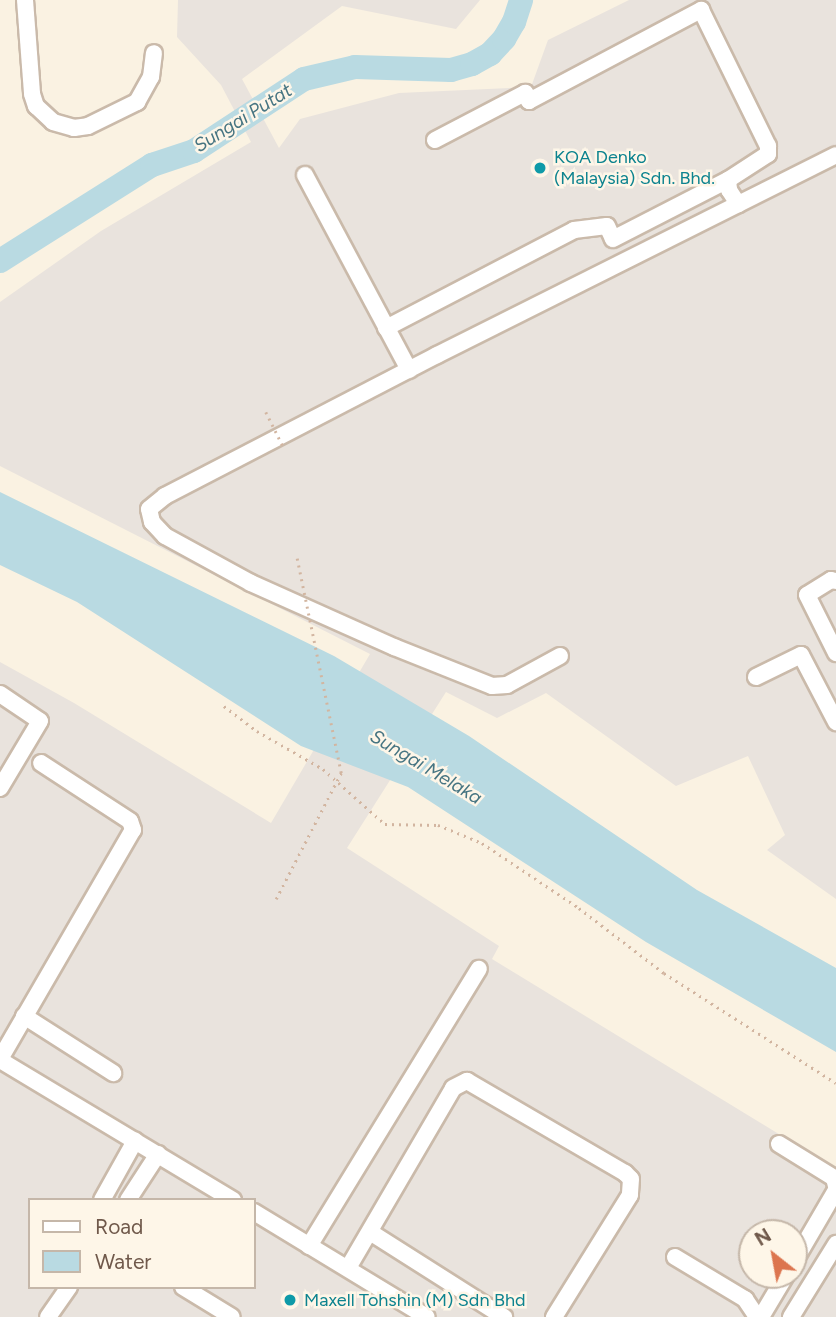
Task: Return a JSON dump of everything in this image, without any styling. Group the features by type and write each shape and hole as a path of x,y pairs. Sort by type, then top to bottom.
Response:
{"street":[{"path":"25,0 28,59 36,106 43,115 62,126 74,128 101,122 137,102 151,77 154,53"},
{"path":"386,328 574,230 607,226 613,239 728,180 768,154 768,146 701,10 529,101 525,93 435,140"},
{"path":"560,656 507,685 492,686 394,647 251,583 164,537 152,522 149,509 165,496 409,370 836,155"},
{"path":"305,175 409,370"},
{"path":"728,180 729,190 738,204"},
{"path":"836,581 831,580 807,595 836,653"},
{"path":"756,677 801,655 836,722"},
{"path":"0,694 40,721 0,788"},
{"path":"41,763 130,821 133,830 0,1059 230,1198"},
{"path":"309,1246 479,969"},
{"path":"24,1016 113,1073"},
{"path":"348,1268 453,1088 467,1081 631,1179 630,1195 554,1317"},
{"path":"103,1198 135,1141"},
{"path":"779,1144 834,1178 836,1188 808,1237"},
{"path":"129,1198 158,1154"},
{"path":"256,1213 427,1317"},
{"path":"370,1232 504,1317"},
{"path":"791,1317 836,1244"},
{"path":"675,1257 745,1299 759,1317 777,1289"},
{"path":"48,1317 68,1289"},
{"path":"186,1289 232,1317"}],"path":[{"path":"266,412 285,450"},
{"path":"276,898 341,773 296,554"},
{"path":"224,706 257,731 323,769 385,824 438,825 482,844 579,908 664,973 836,1083"}],"shaded area":[{"path":"178,0 480,0 456,29 342,6 242,79 279,148 300,119 399,93 531,87 548,40 629,0 836,0 836,899 767,850 785,835 748,756 676,786 546,693 497,718 446,692 347,848 499,946 492,959 836,1169 836,1317 0,1317 0,662 74,703 271,823 370,654 0,466 0,302 101,231 251,142 221,85 177,37"}],"water":[{"name":"Sungai Melaka","path":"0,492 334,656 469,736 697,890 836,968 836,1052 646,942 408,787 301,746 77,602 0,565"}],"waterway":[{"name":"Sungai Putat","path":"0,261 152,165 194,151 304,79 355,67 451,70 472,64 490,54 504,39 514,22 521,0"}],"place":[{"name":"KOA Denko (Malaysia) Sdn. Bhd.","path":"540,168"},
{"name":"Maxell Tohshin (M) Sdn Bhd","path":"290,1300"}]}
